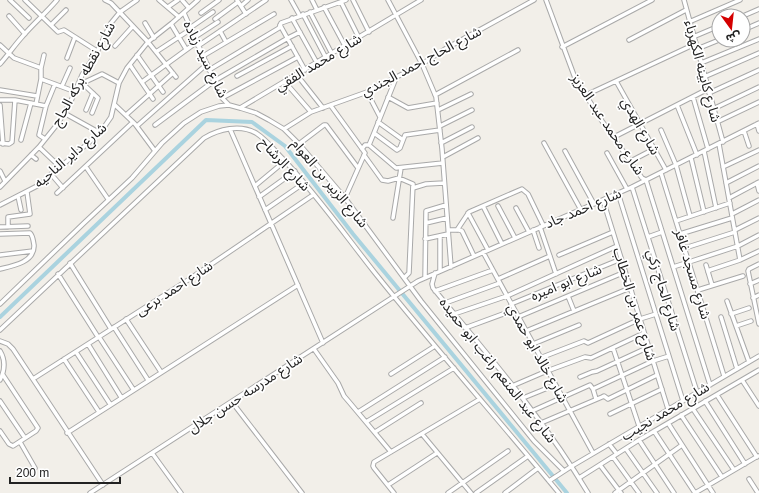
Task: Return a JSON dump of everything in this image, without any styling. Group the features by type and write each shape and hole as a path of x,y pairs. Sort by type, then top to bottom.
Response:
{"street":[{"path":"10,0 29,18"},
{"path":"25,0 58,33 64,30 97,51"},
{"path":"0,64 25,34 43,17 57,0"},
{"path":"105,0 120,12 148,42 176,77"},
{"name":"شارع نقطه بركه الحاج","path":"0,186 39,147 64,114 76,92 82,75 97,51 110,23 120,12 137,0"},
{"path":"159,0 179,17"},
{"path":"168,7 178,0"},
{"path":"182,0 189,8"},
{"name":"شارع داير الناحيه","path":"0,205 27,192 60,167 100,133 108,123 115,105 119,83 137,55 148,42 198,0"},
{"path":"201,13 219,0"},
{"path":"241,6 248,0"},
{"path":"142,82 186,50 220,31 266,0"},
{"path":"291,0 326,58"},
{"path":"312,0 317,10"},
{"path":"209,70 279,28 281,23 339,1 346,0"},
{"path":"353,0 369,32"},
{"path":"389,0 422,64 437,103 443,157 451,267"},
{"name":"شارع محمد الفقي","path":"240,108 421,0"},
{"name":"شارع الحاج احمد الجندي","path":"284,129 311,112 367,92 396,78 534,0"},
{"name":"شارع محمد عبد العزيز","path":"546,0 562,47 575,78 642,178 646,180"},
{"path":"562,47 652,0"},
{"name":"شارع كابينه الكهرباء","path":"684,0 696,49 717,122 723,167 740,260"},
{"path":"690,22 740,0"},
{"path":"194,37 217,21 237,1 246,14"},
{"path":"339,1 359,38"},
{"path":"324,7 345,46"},
{"path":"51,25 66,10"},
{"path":"629,40 686,10"},
{"path":"156,52 213,12"},
{"path":"310,12 332,54"},
{"name":"شارع سيد زياده","path":"184,13 222,98 229,105"},
{"path":"203,56 274,14"},
{"path":"9,16 25,34"},
{"path":"292,18 317,63"},
{"path":"145,23 154,38"},
{"path":"171,24 186,50"},
{"path":"280,25 305,70"},
{"path":"115,46 133,26"},
{"path":"693,37 711,29"},
{"path":"220,31 226,42"},
{"path":"155,125 214,81 300,32"},
{"path":"67,58 75,37"},
{"path":"701,63 759,38"},
{"path":"696,49 711,43"},
{"path":"586,95 695,44"},
{"path":"0,45 15,58 41,68"},
{"path":"237,76 292,46"},
{"path":"435,95 518,50"},
{"path":"704,77 759,53"},
{"path":"36,104 44,55"},
{"path":"137,55 162,92"},
{"path":"222,98 298,57"},
{"path":"136,126 206,64"},
{"path":"130,65 153,99"},
{"path":"62,86 70,68"},
{"path":"614,137 677,104 759,70"},
{"path":"126,115 173,73"},
{"path":"80,81 85,82 102,74 119,83"},
{"path":"297,75 323,108"},
{"path":"369,145 396,78"},
{"path":"41,79 76,92"},
{"path":"80,81 98,99 92,113"},
{"name":"شارع الهدي","path":"616,81 666,170"},
{"path":"285,82 311,112"},
{"path":"45,139 39,135 46,106 55,84"},
{"path":"713,109 759,87"},
{"path":"0,90 37,96"},
{"path":"367,92 380,117"},
{"path":"86,110 93,93"},
{"path":"438,110 471,94"},
{"path":"388,97 408,108 437,103"},
{"path":"693,97 708,149"},
{"path":"0,100 15,100 46,106"},
{"path":"0,105 2,144 11,144 15,100"},
{"path":"717,122 759,102"},
{"path":"21,140 31,103"},
{"path":"677,104 697,155"},
{"path":"115,105 133,122 155,151"},
{"path":"1,301 140,170 169,136 192,117 210,109 229,105"},
{"name":"شارع الزبير بن العوام","path":"229,105 256,113 284,129 299,144 345,198 410,286 534,441 563,472"},
{"path":"331,106 382,180 388,181 399,178 412,183 409,273 404,278"},
{"path":"374,132 396,150 400,148 405,135 440,128 472,110"},
{"path":"64,114 100,133"},
{"path":"57,193 133,122"},
{"path":"378,122 403,140"},
{"path":"758,124 759,131"},
{"name":"شارع احمد جاد","path":"399,294 410,286 435,273 632,187 758,124"},
{"path":"299,144 326,125 358,168"},
{"path":"441,143 472,127"},
{"path":"230,129 323,343"},
{"name":"شارع الرشاح","path":"0,330 204,138 217,132 230,129 241,129 257,134 268,142 295,172 435,346 559,493"},
{"path":"661,130 676,165 690,216"},
{"path":"744,131 750,146"},
{"path":"443,157 478,138"},
{"path":"544,143 581,210"},
{"path":"362,149 365,145 369,145"},
{"path":"369,145 394,167 401,168 443,163"},
{"path":"39,147 60,167"},
{"path":"631,161 654,149"},
{"path":"723,167 759,150"},
{"path":"565,151 594,204"},
{"path":"704,151 716,208"},
{"path":"607,153 627,189"},
{"path":"31,155 36,159"},
{"path":"345,198 364,155"},
{"path":"691,158 704,212"},
{"path":"255,186 285,161"},
{"path":"726,183 759,166"},
{"path":"86,167 108,199"},
{"path":"393,218 401,168"},
{"path":"0,171 6,181"},
{"path":"259,197 295,172"},
{"name":"شارع مسجد غافر","path":"661,173 724,376"},
{"path":"51,174 63,188"},
{"path":"646,180 710,384"},
{"path":"265,210 304,183"},
{"path":"413,188 426,184 444,183"},
{"path":"729,198 758,183 759,191"},
{"name":"شارع الحاج زكي","path":"632,187 697,392"},
{"path":"457,230 468,213 522,189 528,194 542,226 556,274"},
{"path":"8,227 8,217 30,214 27,192"},
{"path":"618,193 682,401"},
{"name":"شارع احمد برعى","path":"33,378 188,280 313,195"},
{"path":"18,196 21,210"},
{"name":"شارع عمر بن الخطاب","path":"603,200 668,409"},
{"path":"680,234 732,216 759,200"},
{"path":"676,221 730,203"},
{"path":"425,278 427,210 446,205"},
{"path":"483,206 502,244"},
{"path":"498,206 515,238"},
{"path":"516,208 531,231 539,248"},
{"path":"468,213 488,250"},
{"path":"426,223 447,218"},
{"path":"685,248 735,231 759,218"},
{"path":"0,227 28,226"},
{"path":"425,239 457,230 462,232 474,256"},
{"path":"0,234 30,232 32,235 33,251 30,257 26,260 0,270"},
{"path":"559,255 613,232"},
{"path":"648,237 662,232"},
{"path":"673,267 738,246 759,235"},
{"path":"440,236 440,271"},
{"path":"454,314 507,296 617,246"},
{"path":"0,255 33,251"},
{"path":"708,272 759,251"},
{"name":"شارع خالد ابو حمدي","path":"483,252 592,453"},
{"path":"498,279 550,256"},
{"name":"شارع ابو اميره","path":"511,304 621,259"},
{"path":"70,263 148,380"},
{"path":"759,264 748,270 753,298 758,309 759,324"},
{"path":"706,265 712,285"},
{"path":"435,291 493,270"},
{"path":"518,318 625,272"},
{"name":"شارع عبد المنعم راغب ابو حميده","path":"435,273 432,286 435,291 523,398 572,466 588,493"},
{"path":"58,274 133,389"},
{"path":"698,290 743,276"},
{"path":"750,284 759,280"},
{"path":"445,303 500,283"},
{"path":"67,432 298,285"},
{"path":"526,331 630,288"},
{"name":"شارع مدرسه حسن جلال","path":"90,493 399,294"},
{"path":"753,298 759,295"},
{"path":"568,296 574,311"},
{"path":"727,301 749,362"},
{"path":"731,314 748,308"},
{"name":"شارع ابو اميره","path":"465,328 514,310"},
{"path":"540,358 584,341 588,343 640,319 656,314"},
{"path":"721,317 737,369"},
{"path":"126,319 161,372"},
{"path":"736,326 751,321"},
{"path":"533,344 579,325"},
{"path":"512,386 547,370 585,357 591,358 644,333"},
{"path":"0,341 8,344 13,349 103,485"},
{"path":"88,344 121,397"},
{"path":"391,374 435,346"},
{"path":"580,376 597,371 648,347"},
{"path":"614,348 639,426"},
{"path":"314,349 338,383 344,396 391,452"},
{"path":"0,351 4,362 3,375 0,380"},
{"path":"76,352 110,404"},
{"path":"593,389 653,361 669,356"},
{"name":"شارع محمد نجيب","path":"549,481 592,453 610,444 759,356"},
{"path":"358,412 445,357"},
{"path":"64,359 98,412"},
{"path":"366,422 454,368"},
{"name":"شارع محمد نجيب","path":"579,478 654,431 759,370"},
{"path":"0,431 10,445 13,446 37,430 38,426 3,375"},
{"path":"541,423 604,396 607,399 657,375"},
{"path":"742,380 759,406"},
{"path":"523,398 555,385"},
{"path":"532,411 590,385 596,399"},
{"path":"610,414 662,389"},
{"path":"654,431 695,493 722,478 758,456 717,395"},
{"path":"754,399 759,396"},
{"path":"394,493 374,468 373,464 480,399"},
{"path":"0,401 25,438"},
{"path":"705,401 745,464"},
{"path":"232,402 302,493"},
{"path":"375,432 421,403"},
{"path":"693,409 734,470"},
{"path":"681,415 722,478"},
{"path":"668,423 713,493"},
{"path":"422,434 471,493"},
{"path":"639,440 674,493"},
{"path":"20,442 35,468"},
{"path":"610,444 617,454"},
{"path":"615,493 620,492 631,482 682,445"},
{"path":"626,449 657,493"},
{"path":"448,493 508,451"},
{"path":"152,453 181,493"},
{"path":"388,485 437,453"},
{"path":"476,493 528,456"},
{"path":"613,457 639,493"},
{"path":"600,465 620,492"},
{"path":"506,493 538,468"},
{"path":"749,479 757,491"}],"waterway":[{"path":"0,317 206,120 252,122 285,146 353,234 567,493"}]}
